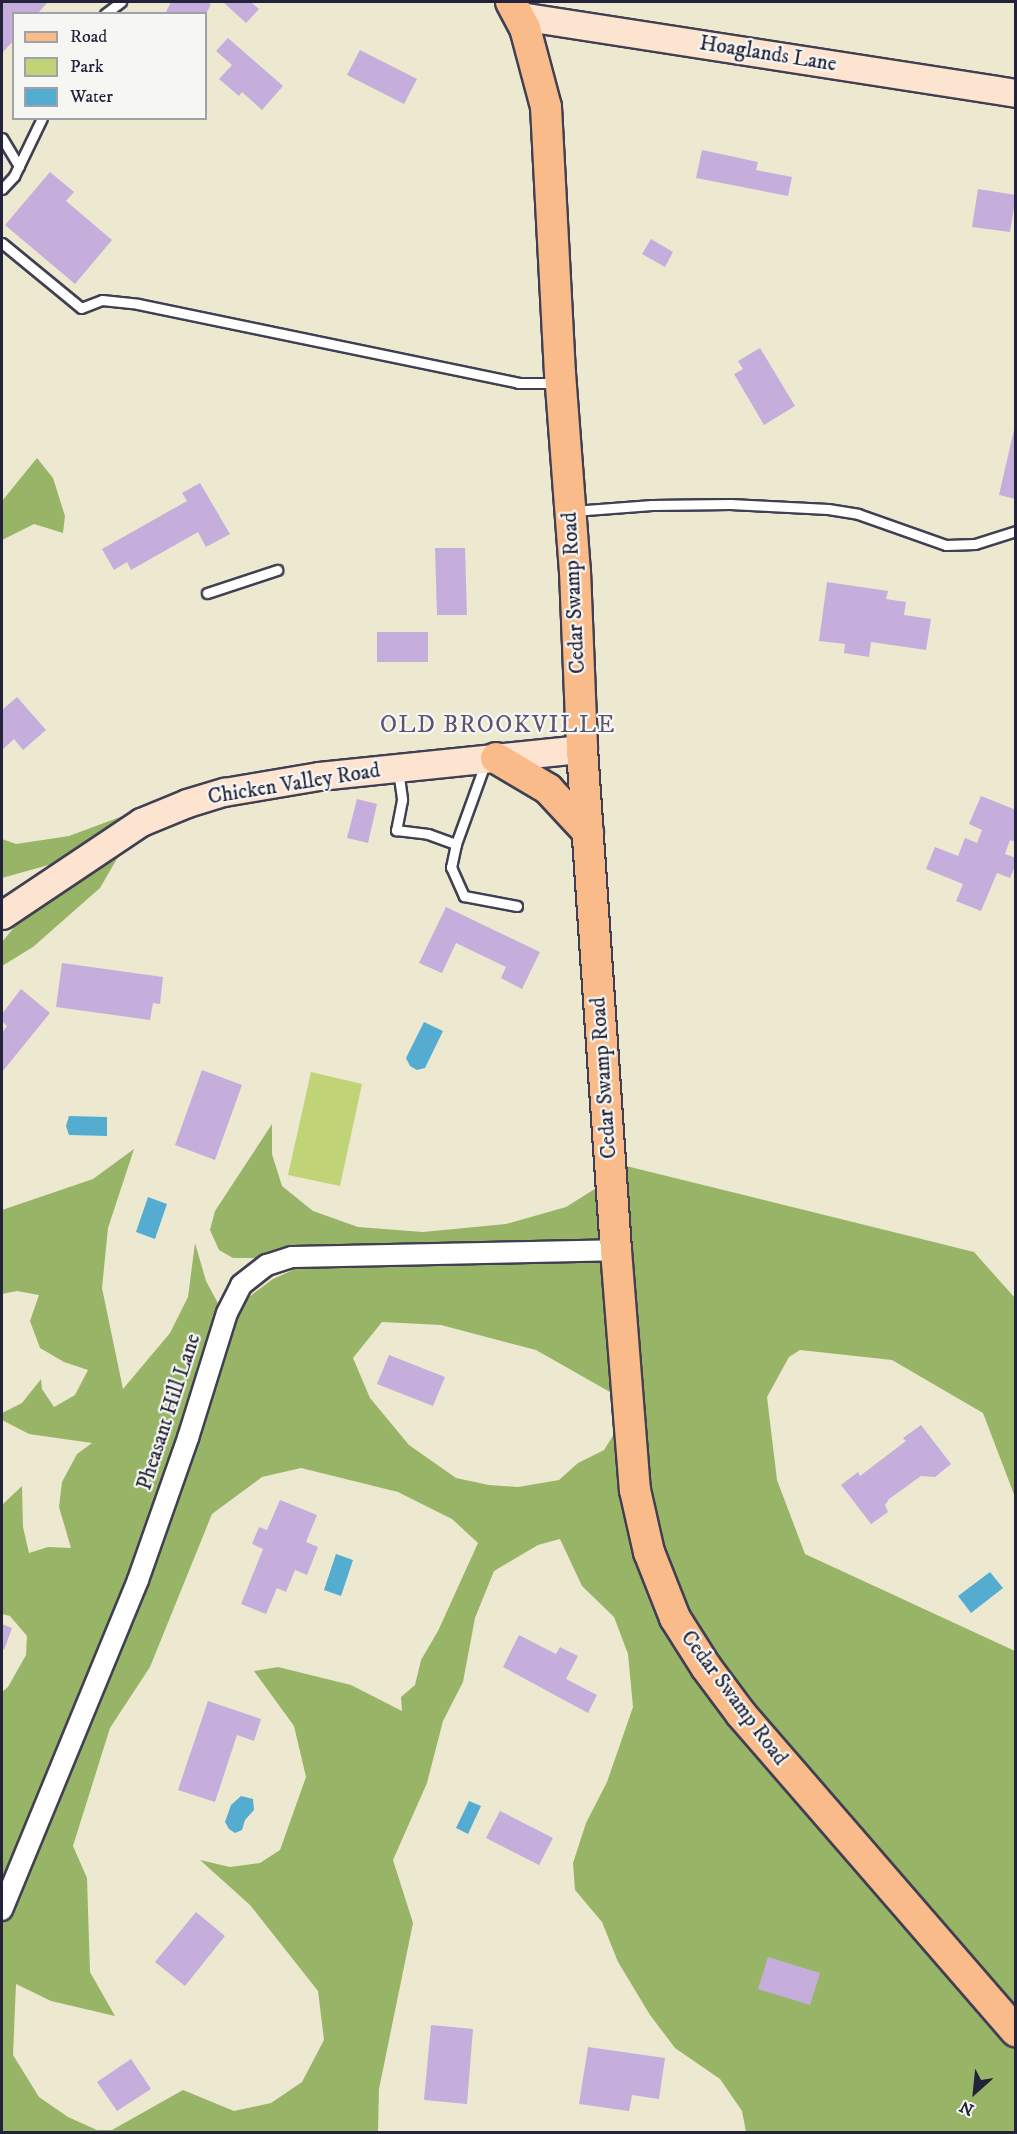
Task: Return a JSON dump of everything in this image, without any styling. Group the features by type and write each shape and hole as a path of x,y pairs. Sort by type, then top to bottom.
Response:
{"main road":[{"name":"Hoaglands Lane","path":"515,9 1016,93"},
{"name":"Cedar Swamp Road","path":"515,9 546,107 582,749 616,1250 635,1490 649,1552 675,1618 706,1667 741,1714 1016,2032"},
{"name":"Chicken Valley Road","path":"3,913 141,822 187,803 224,792 295,780 582,749"},
{"path":"491,758 548,789 588,832"}],"street":[{"name":"Pheasant Hill Lane","path":"2,1910 138,1580 188,1438 226,1313 241,1285 267,1265 292,1257 616,1250"}],"lane":[{"path":"108,12 122,2"},
{"path":"2,189 19,166 41,120"},
{"path":"2,138 19,166"},
{"path":"2,243 81,308 102,300 138,304 518,383 560,383"},
{"path":"570,511 652,505 730,504 828,509 858,514 946,545 975,544 1016,531"},
{"path":"207,593 277,570"},
{"path":"491,758 456,844 452,867 465,896 517,906"},
{"path":"398,768 402,800 396,830 428,834 456,844"}],"green space":[{"path":"37,458 53,478 65,516 63,533 34,524 2,540 2,501"},
{"path":"147,807 100,888 33,947 2,966 2,942 70,859 2,878 2,839 16,844 69,836"},
{"path":"311,1072 362,1084 340,1186 288,1175"},
{"path":"272,1124 272,1154 282,1186 313,1211 358,1227 423,1232 506,1224 566,1207 598,1187 608,1172 624,1411 617,1396 536,1350 441,1325 382,1322 353,1358 370,1398 409,1445 456,1478 489,1485 518,1487 559,1480 578,1463 604,1450 625,1417 630,1497 647,1565 672,1626 741,1724 933,1938 741,1715 706,1667 675,1618 649,1552 635,1490 610,1162 974,1252 1015,1298 1015,1497 983,1413 892,1360 800,1350 789,1357 767,1397 777,1480 805,1554 1015,1651 1015,2132 746,2132 742,2111 720,2079 675,2048 650,2015 618,1962 602,1922 575,1890 573,1863 586,1823 607,1782 633,1707 628,1654 614,1617 582,1586 560,1539 538,1545 494,1571 475,1618 463,1682 443,1721 427,1783 393,1860 413,1923 379,2089 378,2132 2,2132 2,1692 8,1687 26,1655 27,1636 10,1616 2,1614 2,1505 22,1486 23,1527 29,1553 48,1547 71,1548 59,1507 62,1482 77,1454 92,1443 29,1434 2,1420 2,1413 22,1403 41,1379 42,1389 54,1407 75,1395 88,1370 64,1362 40,1348 30,1321 39,1295 17,1291 2,1294 2,1210 93,1179 134,1149 108,1228 102,1288 123,1389 170,1333 188,1297 195,1243 206,1281 220,1307 246,1299 273,1279 293,1270 257,1258 233,1258 219,1250 210,1230 215,1211","holes":["301,1468 398,1492 452,1519 478,1543 438,1631 421,1660 415,1685 401,1697 402,1711 351,1685 278,1667 254,1671 294,1726 306,1777 280,1850 260,1863 230,1867 200,1860 250,1905 318,1991 324,2040 302,2082 271,2103 234,2111 183,2090 112,2130 97,2130 68,2117 39,2097 13,2055 16,1984 51,2001 115,2016 90,1972 87,1878 73,1846 110,1728 150,1667 212,1514 262,1477"]}],"water":[{"path":"424,1022 443,1031 425,1068 417,1070 410,1066 406,1058"},
{"path":"69,1116 107,1117 107,1136 69,1135 66,1126"},
{"path":"148,1197 167,1204 155,1239 136,1232"},
{"path":"336,1554 353,1560 341,1596 324,1590"},
{"path":"990,1572 1003,1588 971,1613 958,1596"},
{"path":"241,1796 253,1799 254,1810 245,1820 242,1830 235,1833 225,1822 231,1805"},
{"path":"469,1801 481,1806 468,1834 456,1828"}],"building":[{"path":"2,2 48,2 39,12 12,12 12,42 2,53"},
{"path":"171,2 211,4 207,12 166,12"},
{"path":"223,2 251,2 259,9 246,23"},
{"path":"228,38 283,86 262,110 242,92 239,96 219,79 232,65 216,51"},
{"path":"360,50 417,79 404,104 347,75"},
{"path":"702,150 758,162 756,170 792,177 788,196 696,178"},
{"path":"50,172 74,192 66,201 112,240 75,284 5,225"},
{"path":"978,189 1016,195 1010,232 972,227"},
{"path":"651,239 673,252 665,267 642,254"},
{"path":"760,348 795,406 764,425 734,374 743,369 738,361"},
{"path":"1016,421 1016,499 999,495"},
{"path":"200,483 230,534 206,547 198,532 131,570 127,562 114,570 102,549 187,501 182,493"},
{"path":"435,548 465,548 467,615 437,615"},
{"path":"827,582 888,591 886,599 906,602 904,615 931,619 926,650 871,642 869,657 844,653 845,644 819,641"},
{"path":"377,632 428,632 428,662 377,662"},
{"path":"17,697 46,730 23,750 14,739 2,750 2,710"},
{"path":"981,796 1016,810 1016,842 1010,840 1005,854 1016,858 1016,864 1010,878 997,873 981,911 956,901 963,884 926,869 935,847 958,856 965,838 977,843 982,830 969,824"},
{"path":"357,799 377,804 368,843 347,838"},
{"path":"446,907 540,952 522,989 501,978 506,967 456,943 442,973 419,963"},
{"path":"62,963 163,977 160,1004 153,1003 150,1020 56,1007"},
{"path":"21,989 50,1013 2,1072 2,1033 7,1026 2,1021 2,1014"},
{"path":"202,1070 242,1085 215,1160 175,1145"},
{"path":"389,1355 445,1377 433,1406 377,1384"},
{"path":"921,1425 951,1464 935,1477 921,1476 889,1499 885,1505 888,1512 871,1524 841,1485 858,1472 860,1476 906,1441 903,1438"},
{"path":"280,1500 317,1515 306,1542 318,1547 307,1575 295,1570 286,1592 277,1588 266,1614 241,1604 263,1549 252,1544 259,1527 267,1530"},
{"path":"2,1624 12,1628 4,1650 2,1649"},
{"path":"519,1635 556,1654 560,1647 578,1656 566,1679 597,1695 588,1713 503,1667"},
{"path":"208,1701 261,1719 254,1741 237,1735 215,1802 178,1790"},
{"path":"500,1811 553,1838 539,1865 486,1838"},
{"path":"196,1912 225,1936 185,1986 155,1962"},
{"path":"768,1957 820,1973 810,2005 758,1989"},
{"path":"431,2025 473,2029 467,2104 424,2100"},
{"path":"588,2047 665,2058 659,2099 632,2095 629,2111 579,2104"},
{"path":"131,2059 151,2089 117,2111 97,2082"}],"district":[{"name":"OLD BROOKVILLE","path":"498,726"}]}
